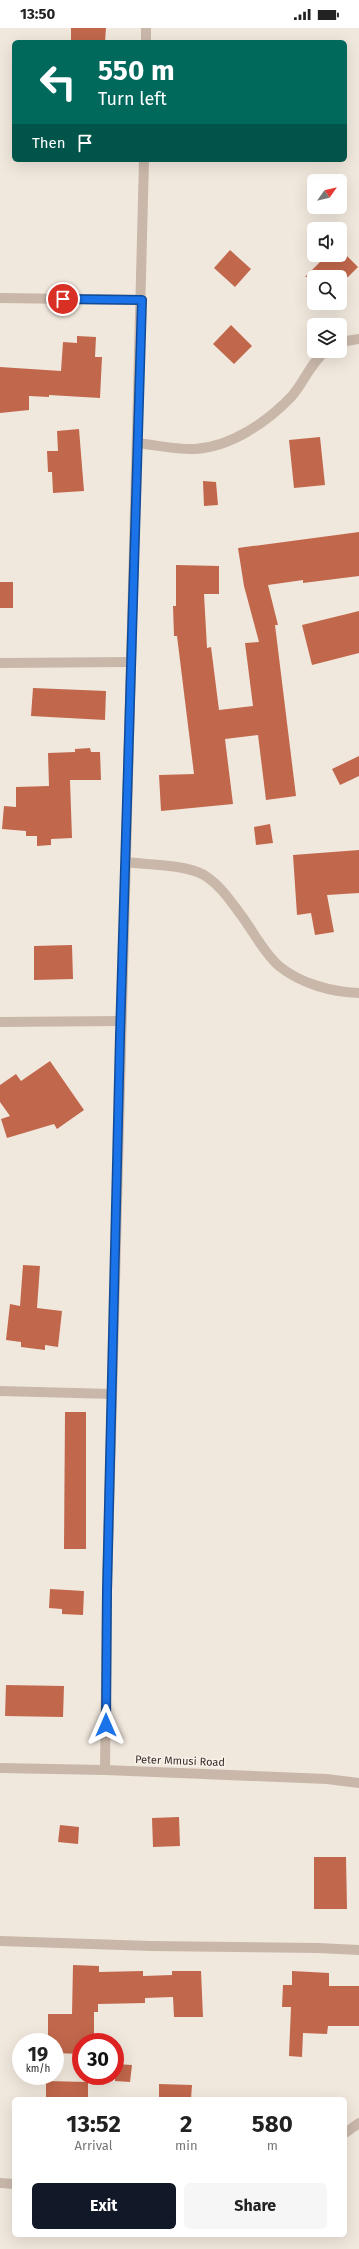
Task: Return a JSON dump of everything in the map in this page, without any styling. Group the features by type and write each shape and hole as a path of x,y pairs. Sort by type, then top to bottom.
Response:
{"street":[{"path":"146,28 146,40"},
{"path":"105,1770 107,1591 120,1021 142,300 144,162"},
{"path":"0,298 142,300"},
{"path":"347,341 359,339"},
{"path":"137,442 194,449 222,443 254,428 292,396 318,358"},
{"path":"0,663 130,662"},
{"path":"126,862 186,869 202,875 217,885 230,899 279,966 299,979 340,992 359,993"},
{"path":"0,1022 120,1021"},
{"path":"0,1392 112,1394"},
{"name":"Peter Mmusi Road","path":"0,1768 105,1770 328,1779 359,1782"},
{"path":"0,1941 151,1946 318,1948 359,1950"},
{"path":"347,2132 359,2123"},
{"path":"0,2183 12,2184"}],"building":[{"path":"71,28 106,28 105,40 71,40"},
{"path":"230,250 251,269 235,287 214,268"},
{"path":"347,256 358,267 348,277 347,270 312,270 320,262 347,262"},
{"path":"231,325 252,346 234,364 213,344"},
{"path":"77,336 96,337 95,357 102,357 100,398 49,395 49,397 29,396 29,410 0,413 0,367 61,371 63,342 77,343"},
{"path":"79,429 84,491 53,493 52,472 48,472 47,451 58,451 57,431"},
{"path":"320,437 325,485 294,488 289,440"},
{"path":"203,481 216,482 218,505 204,506"},
{"path":"359,532 359,576 303,583 303,580 268,585 278,625 275,625 296,796 266,800 258,735 225,739 233,804 161,811 159,775 194,774 177,636 174,636 173,606 176,606 176,565 219,566 219,594 204,594 207,648 211,647 219,710 253,706 245,643 259,642 244,586 238,548"},
{"path":"0,582 13,582 13,608 0,608"},
{"path":"359,611 359,653 312,665 302,625"},
{"path":"33,688 106,691 105,720 31,716"},
{"path":"90,748 91,752 100,752 101,780 70,780 72,838 51,839 51,845 37,846 37,836 26,836 26,831 2,829 4,806 16,807 16,787 49,786 48,753 75,752 75,749"},
{"path":"359,756 359,776 340,785 332,769"},
{"path":"270,824 273,843 256,845 254,827"},
{"path":"359,850 359,893 327,895 334,932 315,935 311,913 297,915 293,855"},
{"path":"72,945 73,979 34,980 34,946"},
{"path":"50,1061 84,1110 57,1129 54,1124 7,1138 1,1119 10,1116 0,1102 0,1085 16,1074 21,1081"},
{"path":"23,1265 40,1266 37,1308 62,1311 58,1347 45,1345 45,1350 21,1347 21,1342 6,1340 10,1304 20,1306"},
{"path":"65,1412 86,1412 86,1549 64,1549"},
{"path":"50,1589 84,1591 83,1615 62,1614 62,1609 49,1608"},
{"path":"6,1685 64,1686 63,1717 5,1716"},
{"path":"179,1817 180,1846 153,1847 152,1818"},
{"path":"60,1825 79,1827 78,1844 58,1842"},
{"path":"314,1857 346,1857 347,1909 314,1909"},
{"path":"73,1965 99,1966 99,1972 143,1971 143,1976 172,1975 172,1971 201,1971 203,2017 174,2017 173,1997 145,1998 145,2003 98,2004 98,2012 94,2012 94,2033 72,2033 72,2054 64,2053 64,2033 48,2033 48,2014 72,2014"},
{"path":"292,1971 329,1973 329,1986 359,1986 359,2026 328,2026 327,2034 303,2033 302,2057 289,2056 291,2007 282,2007 283,1985 292,1985"},
{"path":"124,2065 132,2065 130,2082 124,2082"},
{"path":"64,2081 72,2082 72,2085 88,2085 88,2097 46,2097 46,2085 64,2085"},
{"path":"159,2084 192,2085 191,2097 159,2097"}],"route":[{"path":"63,299 142,300 120,1036 107,1591 106,1725"}]}
